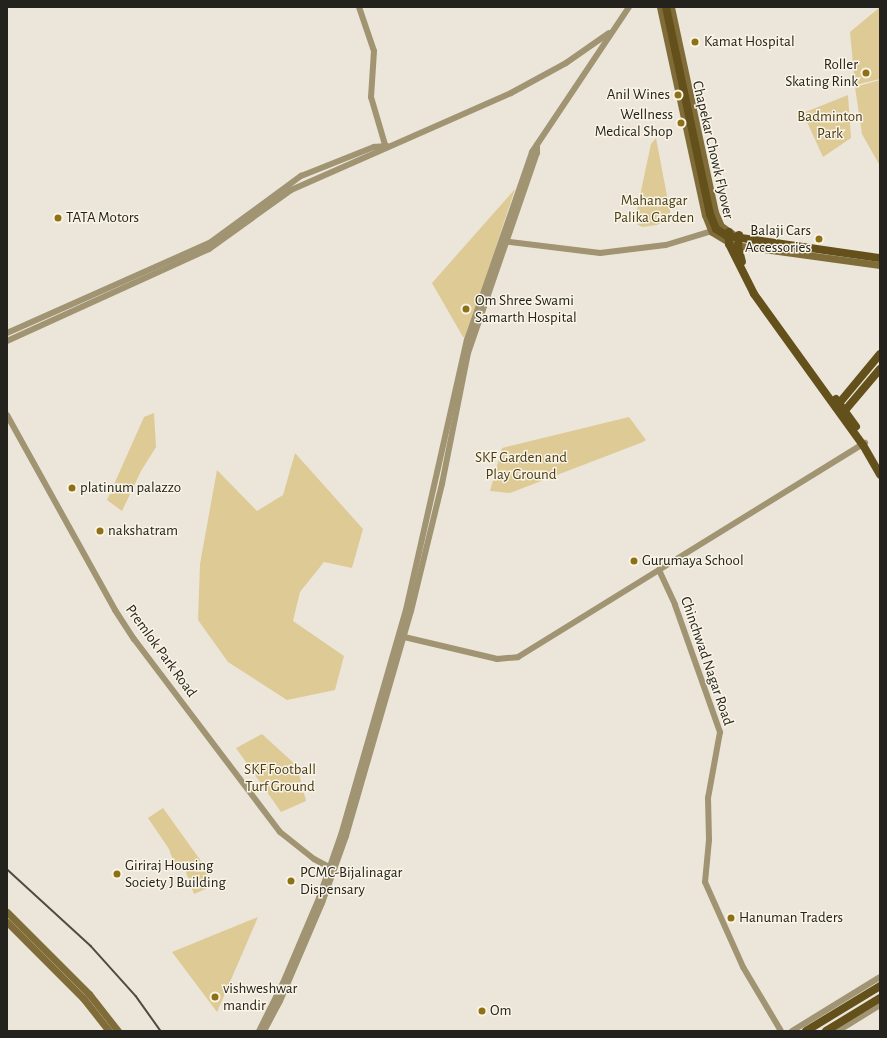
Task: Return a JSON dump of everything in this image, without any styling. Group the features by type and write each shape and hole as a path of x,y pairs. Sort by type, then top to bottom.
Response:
{"main road":[{"path":"660,7 705,215 712,232 739,250 880,265"},
{"name":"Chapekar Chowk Flyover","path":"666,7 710,214 716,229 727,236 880,258"},
{"path":"671,7 715,212 721,226 729,232 739,235 880,254"},
{"path":"729,232 728,244 754,294 843,413 877,464 880,475"},
{"path":"739,235 739,250 764,303 837,405"},
{"path":"837,405 880,354"},
{"path":"843,413 880,369"},
{"path":"7,912 89,994 118,1031"},
{"path":"7,922 83,998 109,1031"},
{"path":"806,1031 880,986"},
{"path":"826,1031 880,998"}],"street":[{"path":"359,7 374,51 371,97 387,147"},
{"path":"264,1031 290,980 332,869 401,637 442,484 468,353 504,242 537,153 537,145 591,67 610,32 629,7"},
{"path":"7,341 209,249 291,190 542,77 610,32"},
{"path":"7,333 211,242 301,176 374,147 387,147"},
{"path":"504,242 600,253 666,245 712,232 721,226"},
{"name":"Premlok Park Road","path":"7,415 102,588 134,639 280,832 332,869"},
{"path":"401,637 497,659 513,659 864,444"},
{"name":"Chinchwad Nagar Road","path":"660,570 675,605 720,732 708,798 710,840 705,882 743,968 781,1031"},
{"path":"259,1031 284,983 332,869"},
{"path":"792,1031 880,977"},
{"path":"838,1031 880,1005"}],"green space":[{"path":"880,7 880,79 855,85 850,32"},
{"path":"880,80 880,166 862,134 855,87"},
{"name":"Badminton Park","path":"848,95 851,138 823,157 803,113"},
{"name":"Mahanagar Palika Garden","path":"656,138 671,217 657,225 642,227 637,224 635,219 651,144"},
{"path":"515,189 466,337 463,337 432,283"},
{"path":"154,413 156,447 141,471 122,511 107,500 144,417"},
{"name":"SKF Garden and Play Ground","path":"629,417 646,440 643,442 510,493 490,491 502,448"},
{"path":"295,453 363,529 352,568 324,562 300,592 293,621 344,656 335,690 287,700 228,662 198,620 200,564 217,470 257,511 283,495"},
{"name":"SKF Football Turf Ground","path":"262,734 297,766 306,801 281,812 236,748"},
{"path":"163,808 201,861 212,886 194,894 184,867 176,868 169,849 148,818"},
{"path":"258,917 217,1012 172,952"}],"railway":[{"path":"7,869 91,946 136,996 161,1031"}],"place":[{"name":"Kamat Hospital","path":"695,42"},
{"name":"Roller Skating Rink","path":"866,73"},
{"name":"Anil Wines","path":"678,95"},
{"name":"Wellness Medical Shop","path":"681,123"},
{"name":"TATA Motors","path":"58,218"},
{"name":"Balaji Cars Accessories","path":"819,239"},
{"name":"Om Shree Swami Samarth Hospital","path":"466,309"},
{"name":"platinum palazzo","path":"72,488"},
{"name":"nakshatram","path":"100,531"},
{"name":"Gurumaya School","path":"634,561"},
{"name":"Giriraj Housing Society J Building","path":"117,874"},
{"name":"PCMC-Bijalinagar Dispensary","path":"291,881"},
{"name":"Hanuman Traders","path":"731,918"},
{"name":"vishweshwar mandir","path":"215,997"},
{"name":"Om","path":"482,1011"}]}
